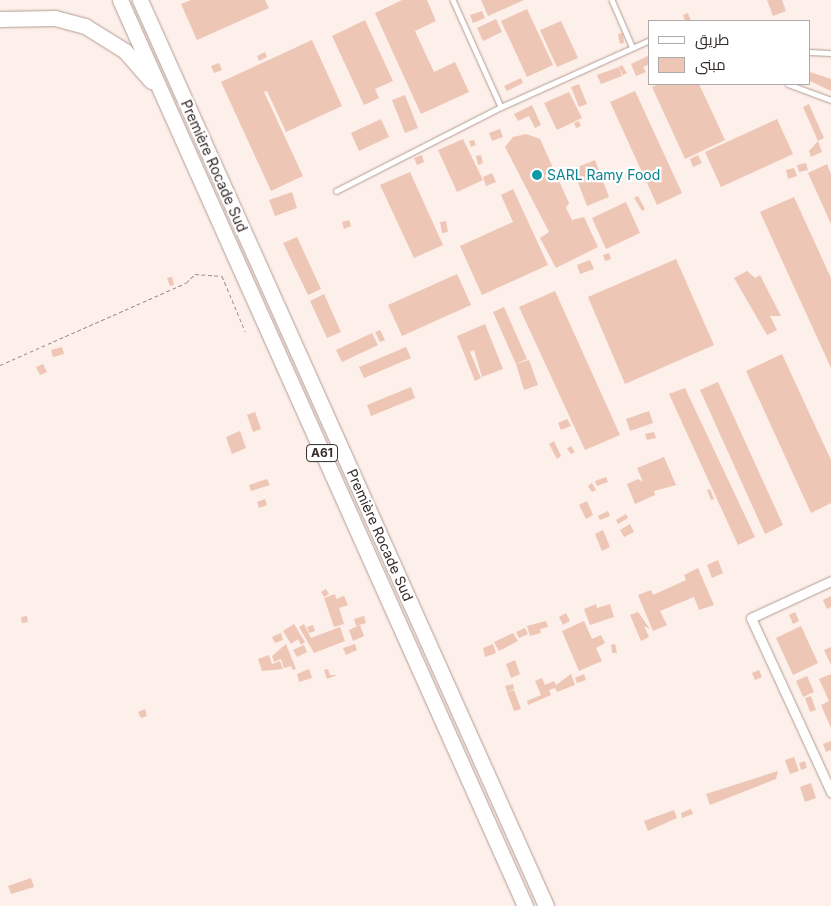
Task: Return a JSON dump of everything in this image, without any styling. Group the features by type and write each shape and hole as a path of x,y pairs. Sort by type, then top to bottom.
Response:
{"highway":[{"name":"Première Rocade Sud","path":"120,0 525,906"},
{"name":"Première Rocade Sud","path":"140,0 546,906"},
{"path":"0,19 55,18 85,26 125,51 159,88"}],"street":[{"path":"831,581 751,618 831,792"}],"lane":[{"path":"453,0 501,107"},
{"path":"612,0 632,46"},
{"path":"336,191 501,107 632,46 648,41"},
{"path":"811,52 831,52"},
{"path":"793,85 831,100"}],"path":[{"path":"0,365 186,283 195,274 222,276 246,331"}],"building":[{"path":"191,0 265,0 269,8 197,40 181,4"},
{"path":"402,0 427,0 436,21 415,31 434,72 455,62 469,92 421,114 375,13"},
{"path":"481,0 524,0 488,16"},
{"path":"767,0 782,0 786,11 773,16"},
{"path":"527,9 553,65 527,77 501,21"},
{"path":"482,11 485,18 473,23 470,15"},
{"path":"688,13 691,20 685,20 683,15"},
{"path":"496,19 502,32 483,41 477,28"},
{"path":"365,20 393,81 375,89 379,98 364,105 332,36"},
{"path":"561,21 578,58 557,67 540,30"},
{"path":"623,33 624,43 620,44 618,34"},
{"path":"312,40 342,106 286,132 267,91 264,92 303,176 271,191 221,82"},
{"path":"265,52 267,57 259,61 257,56"},
{"path":"648,56 648,65 643,67 646,72 636,76 631,64"},
{"path":"219,63 222,70 214,73 211,66"},
{"path":"622,65 627,73 623,75 619,67"},
{"path":"619,67 622,76 601,84 597,75"},
{"path":"811,72 831,79 831,91 811,81"},
{"path":"521,78 523,83 507,91 504,86"},
{"path":"579,84 587,104 579,107 571,87"},
{"path":"657,85 699,85 725,140 685,159 652,87"},
{"path":"635,91 682,193 657,205 610,102"},
{"path":"569,92 582,118 557,130 544,103"},
{"path":"405,95 418,128 405,133 392,100"},
{"path":"809,104 824,138 818,141 803,107"},
{"path":"532,105 541,125 535,128 529,116 518,121 514,114"},
{"path":"381,119 389,137 359,151 351,133"},
{"path":"777,119 793,154 721,187 705,152"},
{"path":"579,121 581,126 576,128 574,123"},
{"path":"500,129 503,137 492,141 489,133"},
{"path":"526,134 540,139 569,203 566,208 572,220 584,217 598,247 556,268 540,238 549,232 505,147 513,137"},
{"path":"463,139 483,180 457,192 438,150"},
{"path":"474,140 476,145 471,147 469,141"},
{"path":"818,141 822,152 811,157 809,151"},
{"path":"422,155 424,162 417,165 414,158"},
{"path":"481,155 483,163 478,165 476,156"},
{"path":"698,155 702,163 693,167 690,159"},
{"path":"595,160 609,197 587,206 573,169"},
{"path":"806,163 808,170 799,172 797,165"},
{"path":"827,164 831,174 831,224 808,173"},
{"path":"794,168 797,176 788,179 786,170"},
{"path":"410,172 443,245 414,258 380,185"},
{"path":"492,173 496,182 486,186 483,177"},
{"path":"513,189 548,265 482,295 460,246 513,222 501,195"},
{"path":"292,192 297,208 275,216 269,200"},
{"path":"638,196 645,209 642,211 634,198"},
{"path":"794,197 831,278 831,368 760,212"},
{"path":"626,202 640,233 606,249 592,218"},
{"path":"349,220 351,226 344,229 342,222"},
{"path":"446,221 448,232 442,233 440,222"},
{"path":"297,237 321,289 308,295 283,243"},
{"path":"609,253 611,259 605,261 603,255"},
{"path":"676,259 714,345 625,384 588,297"},
{"path":"590,260 594,269 580,274 577,265"},
{"path":"747,271 755,278 760,275 781,316 770,316 777,330 767,335 734,278"},
{"path":"457,274 471,305 402,336 388,305"},
{"path":"172,277 174,285 170,286 167,278"},
{"path":"555,291 620,435 585,450 519,307"},
{"path":"324,294 341,332 327,338 310,301"},
{"path":"504,307 527,359 516,364 493,312"},
{"path":"485,324 503,369 482,377 474,350 470,352 481,378 475,381 457,336"},
{"path":"380,330 385,340 380,342 375,332"},
{"path":"372,333 378,345 342,362 336,350"},
{"path":"62,347 64,354 53,357 51,350"},
{"path":"406,347 411,358 364,378 359,367"},
{"path":"782,354 831,460 831,503 811,513 746,371"},
{"path":"529,360 538,385 524,390 516,364"},
{"path":"43,364 47,372 40,375 36,367"},
{"path":"718,382 783,525 765,534 700,390"},
{"path":"411,387 415,398 371,416 367,405"},
{"path":"685,388 755,537 738,545 669,394"},
{"path":"649,411 653,423 630,431 626,419"},
{"path":"255,412 261,429 253,432 247,415"},
{"path":"567,419 571,426 561,430 558,423"},
{"path":"240,431 246,448 232,454 226,437"},
{"path":"654,432 656,438 647,440 645,434"},
{"path":"554,441 561,456 557,459 549,444"},
{"path":"571,446 575,452 571,454 567,449"},
{"path":"664,457 676,485 654,491 655,495 635,504 627,484 638,479 643,482 637,468"},
{"path":"606,477 608,482 597,486 595,481"},
{"path":"267,479 270,485 251,491 249,485"},
{"path":"592,483 596,490 592,492 588,486"},
{"path":"710,489 714,499 711,500 707,490"},
{"path":"265,499 267,505 259,508 257,502"},
{"path":"587,501 593,515 586,519 579,505"},
{"path":"608,511 610,516 600,520 598,516"},
{"path":"626,514 628,518 618,524 616,520"},
{"path":"630,524 634,532 624,537 620,530"},
{"path":"603,530 610,547 602,551 595,534"},
{"path":"718,560 723,573 712,578 707,565"},
{"path":"698,568 714,605 699,610 694,597 660,611 667,625 653,631 638,595 651,590 653,595 686,580 684,575"},
{"path":"326,589 329,594 324,597 321,592"},
{"path":"335,594 336,599 344,596 348,605 339,608 344,624 334,627 324,598"},
{"path":"831,596 831,607 827,609 823,600"},
{"path":"596,604 597,608 610,604 614,617 590,625 584,609"},
{"path":"638,612 650,629 644,626 649,637 641,641 630,615"},
{"path":"795,612 799,621 793,624 789,615"},
{"path":"566,613 570,621 563,625 559,617"},
{"path":"27,616 28,622 22,623 21,617"},
{"path":"364,616 366,623 356,626 354,619"},
{"path":"546,621 548,627 540,629 541,633 530,636 527,626"},
{"path":"584,621 592,639 601,635 605,643 596,648 602,661 579,671 562,631"},
{"path":"294,624 305,642 301,645 298,639 291,644 283,631"},
{"path":"304,624 311,638 340,627 345,641 314,653 299,627"},
{"path":"313,625 315,631 309,633 307,627"},
{"path":"360,625 364,636 353,641 349,630"},
{"path":"801,626 818,663 793,675 776,638"},
{"path":"525,628 528,634 519,638 516,632"},
{"path":"281,633 283,640 275,643 272,637"},
{"path":"513,633 518,641 499,651 494,642"},
{"path":"286,644 296,669 293,670 291,666 284,668 281,659 274,662 272,656"},
{"path":"355,644 357,650 346,655 343,648"},
{"path":"493,644 496,653 485,657 483,648"},
{"path":"615,644 617,653 612,653 611,645"},
{"path":"304,645 307,652 297,657 293,650"},
{"path":"831,647 831,665 824,650"},
{"path":"269,655 272,664 280,661 283,669 262,671 258,659"},
{"path":"515,660 520,674 511,678 506,664"},
{"path":"309,669 312,678 299,682 297,674"},
{"path":"328,669 330,675 337,675 327,679 324,670"},
{"path":"759,670 762,677 755,680 752,673"},
{"path":"571,674 575,685 557,692 555,688 549,690 551,695 528,705 527,701 541,695 535,681 542,678 545,685 554,681 556,685"},
{"path":"584,674 586,680 577,683 575,678"},
{"path":"831,674 831,728 821,705 829,701 819,679"},
{"path":"807,676 814,692 803,697 796,681"},
{"path":"513,684 514,689 507,692 505,686"},
{"path":"514,690 521,709 514,711 507,692"},
{"path":"811,696 816,710 810,712 805,698"},
{"path":"145,709 147,716 141,718 138,712"},
{"path":"831,741 831,750 826,752 823,744"},
{"path":"794,757 799,771 790,774 785,760"},
{"path":"805,761 807,768 801,770 799,763"},
{"path":"778,771 776,779 710,805 706,794"},
{"path":"811,783 816,798 805,802 800,787"},
{"path":"691,809 693,814 682,818 681,813"},
{"path":"674,810 677,818 648,831 644,821"},
{"path":"31,878 34,887 11,894 8,886"}],"place":[{"name":"SARL Ramy Food","path":"537,175"}]}
